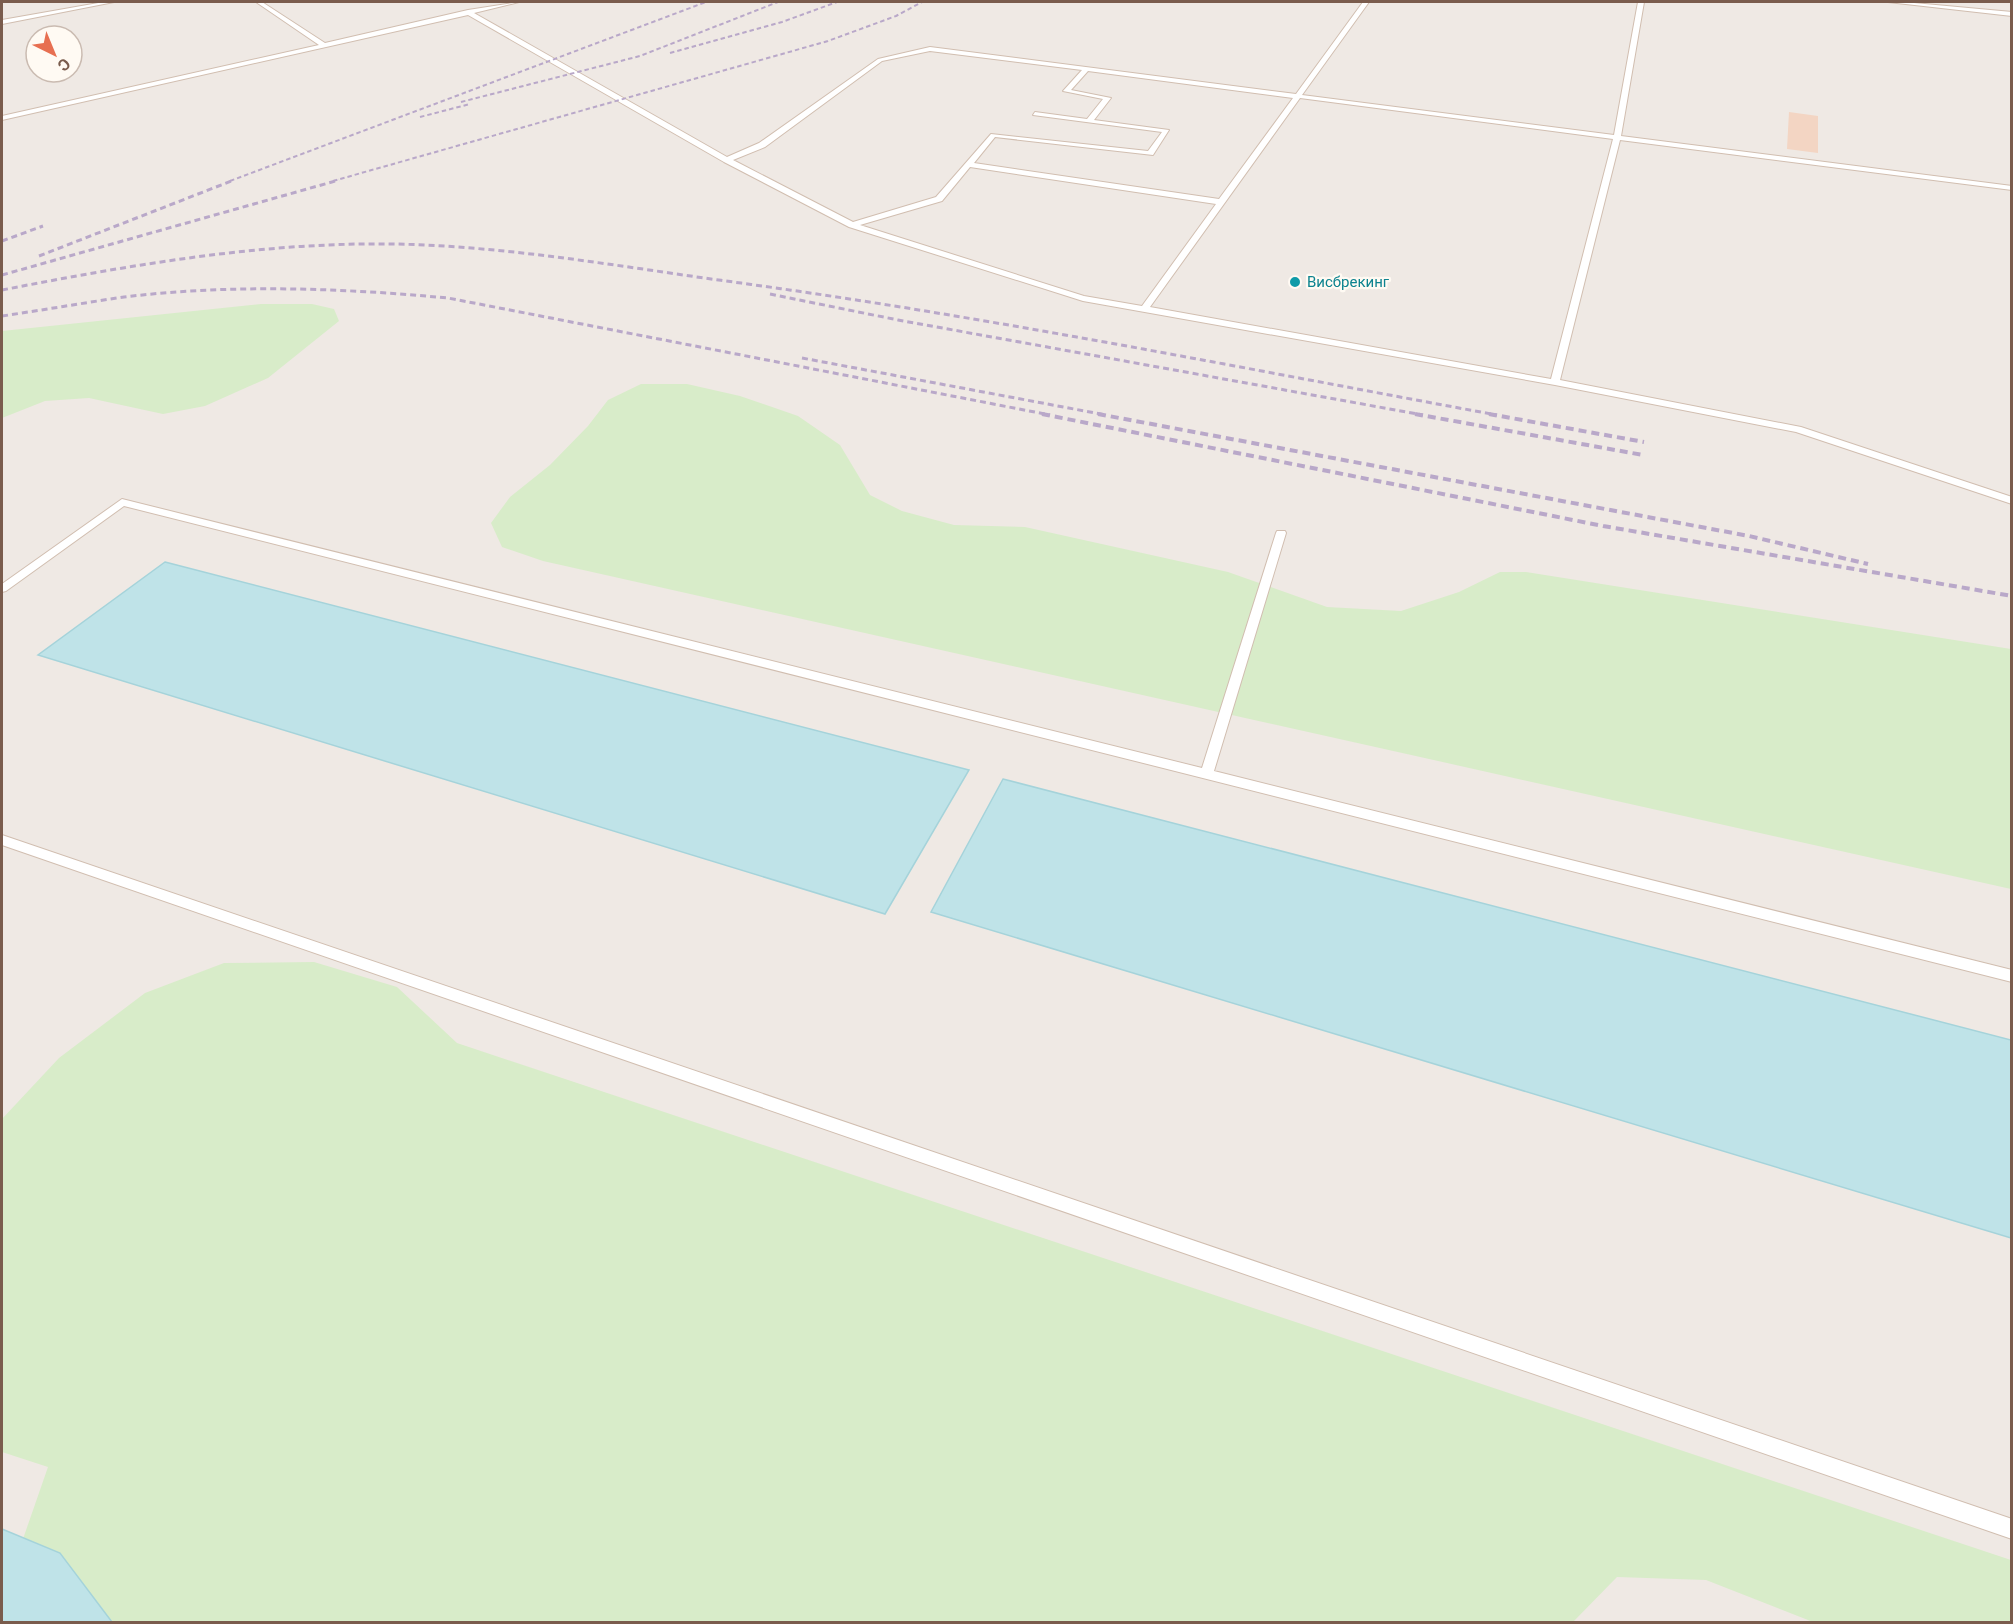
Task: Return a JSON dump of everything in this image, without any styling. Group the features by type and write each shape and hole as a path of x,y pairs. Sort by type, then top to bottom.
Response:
{"lane":[{"path":"2,22 111,2"},
{"path":"259,2 324,45"},
{"path":"2,118 516,2"},
{"path":"1145,308 1366,2"},
{"path":"1555,382 1617,138 1641,2"},
{"path":"1891,2 2012,14"},
{"path":"468,12 727,160 852,225 1083,298 1555,382 1798,429 2012,501"},
{"path":"727,160 762,145 880,60 930,49 1297,98 2012,188"},
{"path":"1087,69 1066,91 1108,98 1089,121"},
{"path":"852,225 939,199 993,135 1150,153 1167,131 1035,114"},
{"path":"968,164 1221,202"},
{"path":"2,589 122,502 2012,976"},
{"path":"1208,774 1281,533"},
{"path":"2,840 2012,1528"}],"shaded area":[{"path":"2,2 2011,2 2011,1622 2,1622"}],"green space":[{"path":"261,304 312,304 334,309 339,321 268,378 205,406 163,414 89,398 45,401 2,418 2,331"},
{"path":"641,384 687,384 740,396 798,416 840,445 870,495 902,511 954,525 1025,527 1228,572 1327,607 1401,611 1459,592 1500,572 1526,572 2011,649 2011,889 543,561 502,547 491,523 510,497 550,465 588,426 608,400"},
{"path":"314,962 397,987 457,1043 2011,1560 2011,1622 1813,1622 1706,1580 1617,1577 1573,1622 2,1622 16,1559 48,1467 2,1452 2,1119 59,1058 145,993 224,963"}],"water":[{"path":"165,562 969,770 885,914 38,655"},
{"path":"1003,779 2011,1040 2011,1238 931,912"},
{"path":"2,1529 60,1553 112,1622 2,1622"}],"building":[{"path":"1789,112 1818,116 1818,153 1787,149"}],"railway":[{"path":"230,181 706,2"},
{"path":"461,102 640,56 778,2"},
{"path":"670,53 782,22 837,2"},
{"path":"333,181 828,41 896,16 922,2"},
{"path":"420,117 470,104"},
{"path":"39,256 234,180"},
{"path":"2,275 339,180"},
{"path":"2,241 43,226"},
{"path":"2,290 148,264 246,251 345,244 473,248 593,262 908,308 1497,415"},
{"path":"2,316 124,297 205,290 327,290 448,298 1050,415"},
{"path":"770,294 898,320 1423,415"},
{"path":"802,358 1106,415"},
{"path":"1042,414 1603,526 2012,596"},
{"path":"1098,414 1749,536 1868,564"},
{"path":"1415,414 1643,455"},
{"path":"1489,414 1644,442"}],"place":[{"name":"Висбрекинг","path":"1295,282"}]}
